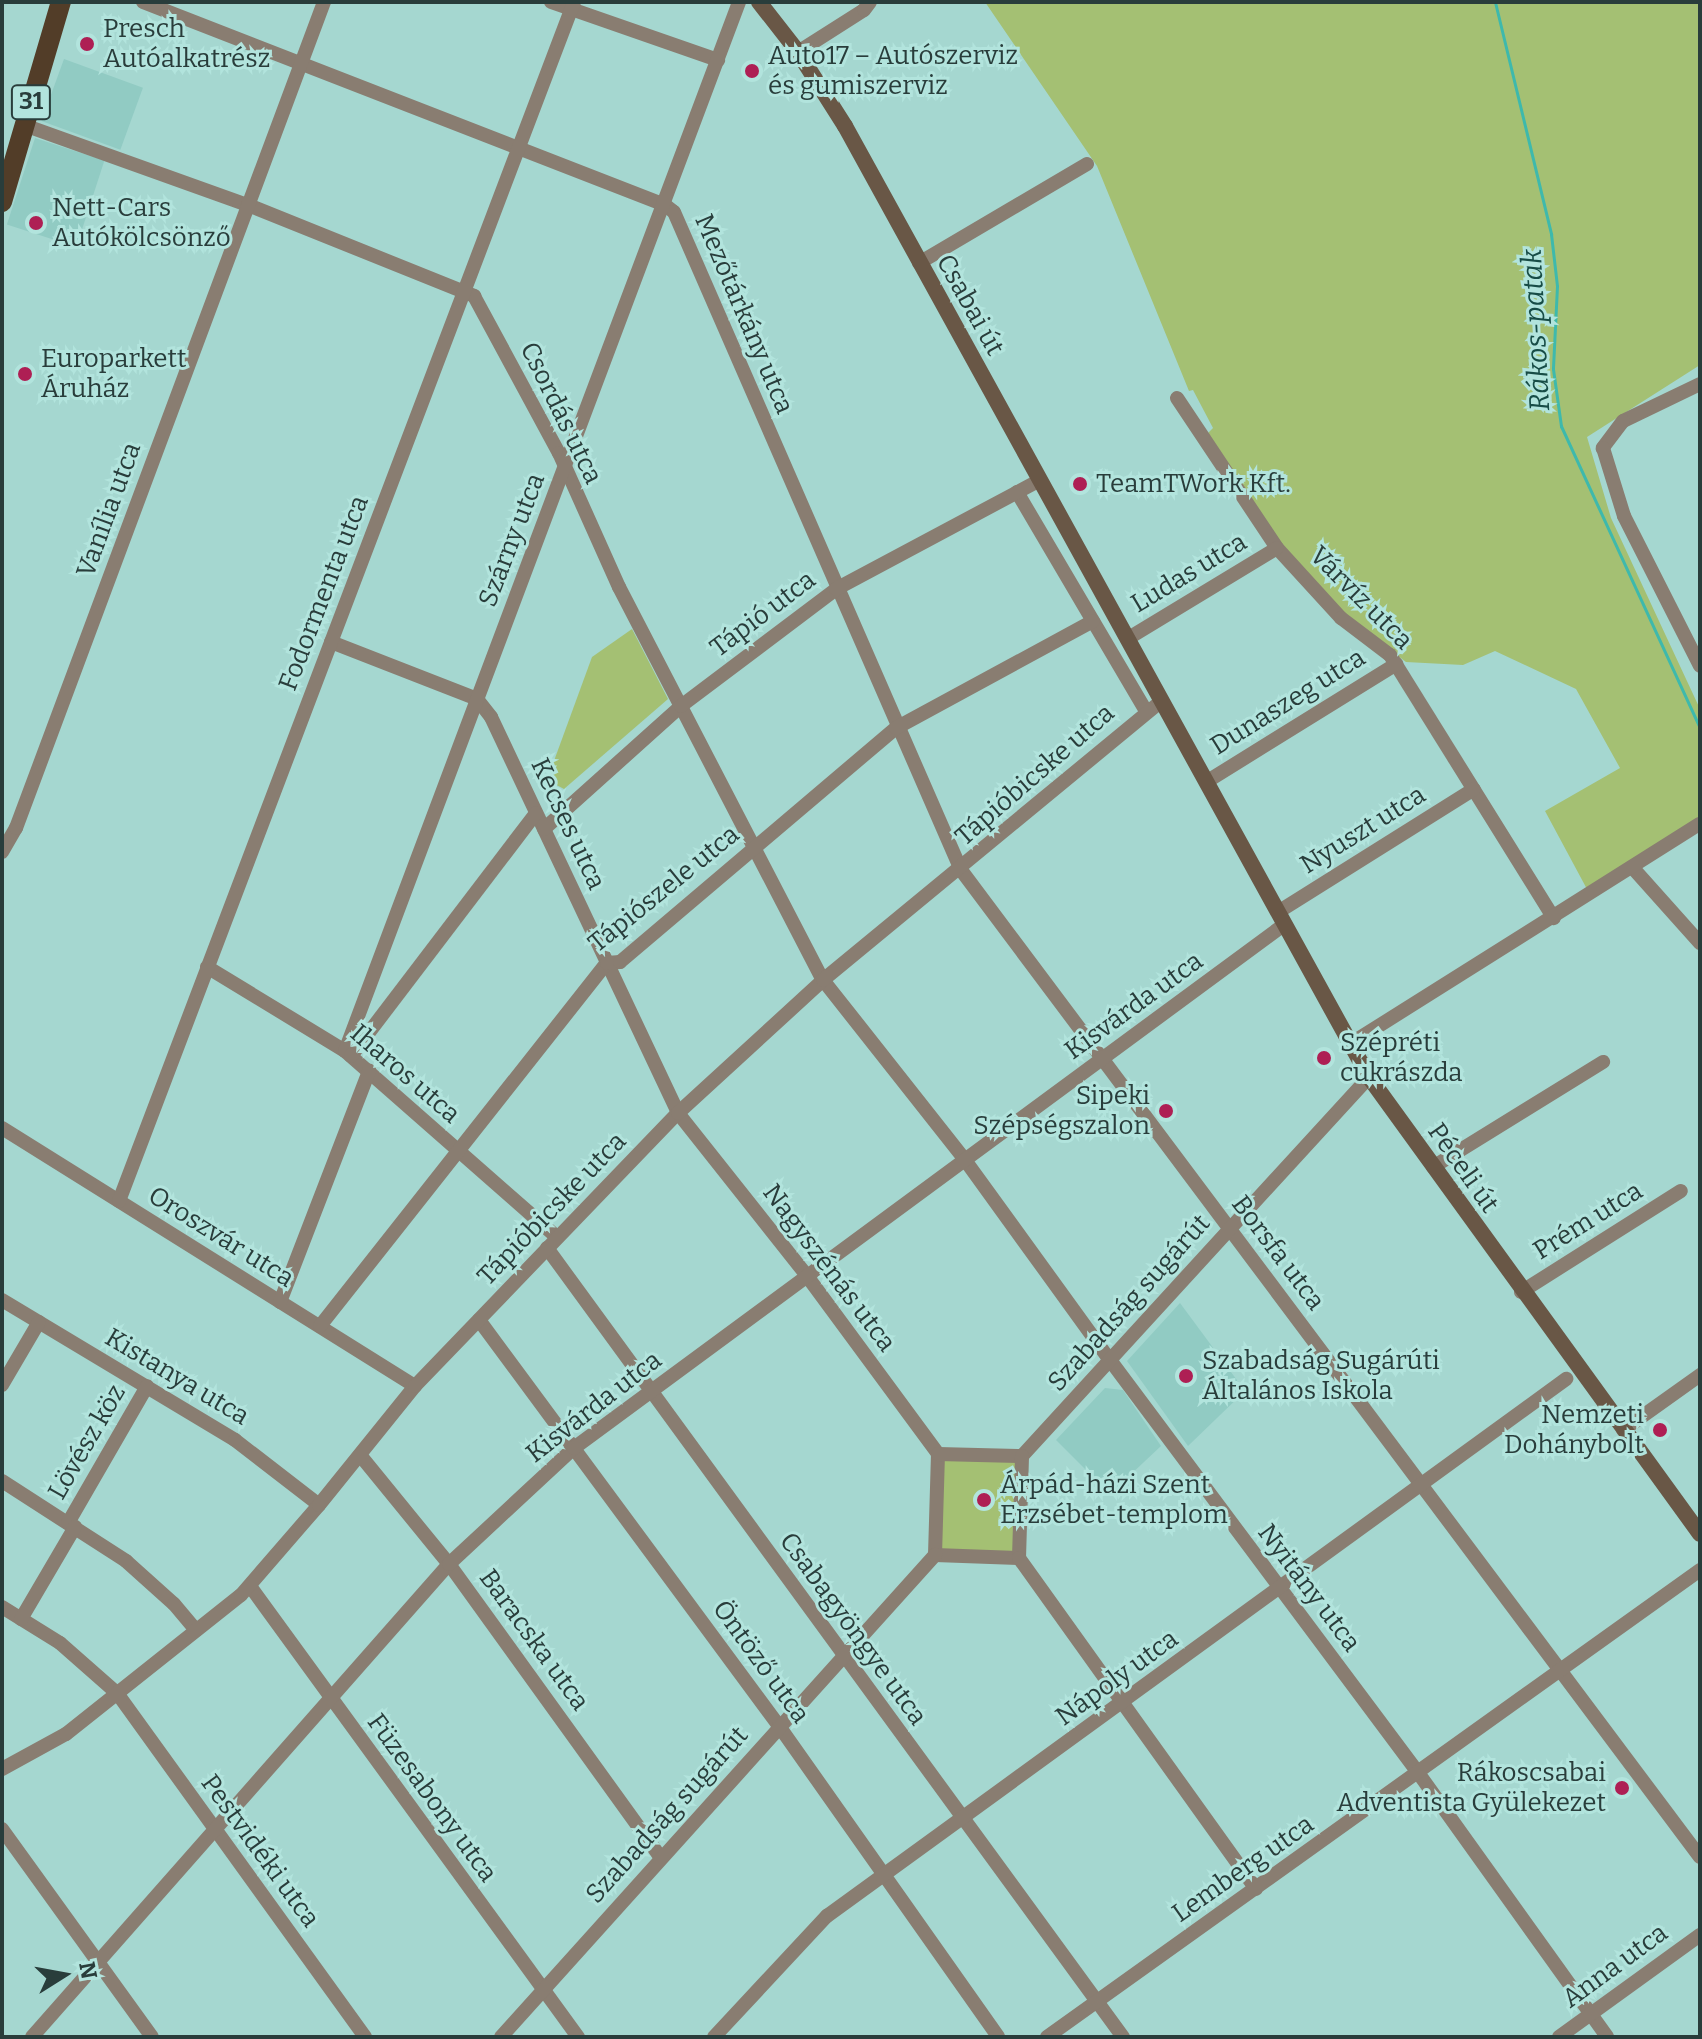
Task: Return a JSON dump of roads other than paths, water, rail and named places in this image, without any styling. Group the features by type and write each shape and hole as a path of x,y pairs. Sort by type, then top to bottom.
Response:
{"main road":[{"name":"31","path":"2,202 6,178 61,2"},
{"name":"Csabai út","path":"759,2 798,52 845,126 1127,639"},
{"name":"Péceli út","path":"1127,639 1369,1077 1521,1292 1700,1534"}],"street":[{"name":"Mezőtárkány utca","path":"143,2 300,66 665,205 674,212 896,728 961,870"},
{"name":"Vanília utca","path":"2,852 16,828 324,2"},
{"path":"551,2 573,6 718,60"},
{"name":"Szárny utca","path":"348,1053 477,699 739,2"},
{"path":"798,52 864,10 870,2"},
{"name":"Fodormenta utca","path":"119,1201 573,6"},
{"path":"24,125 248,205 467,290"},
{"path":"919,263 1087,164"},
{"name":"Csordás utca","path":"467,290 474,296 559,453 564,470 681,706 823,980"},
{"path":"1698,389 1623,421 1603,448 1624,516 1700,666"},
{"name":"Várvíz utca","path":"1177,398 1277,548 1341,618 1390,655 1554,918"},
{"name":"Tápió utca","path":"544,829 681,706 836,589 1040,480"},
{"path":"1017,492 1146,711"},
{"name":"Ludas utca","path":"1127,639 1277,548"},
{"name":"Tápiószele utca","path":"320,1326 607,963 620,962 896,728 1093,621"},
{"path":"331,642 477,699"},
{"name":"Dunaszeg utca","path":"1206,782 1396,664"},
{"name":"Kecses utca","path":"477,699 491,717 678,1113"},
{"name":"Tápióbicske utca","path":"2,1769 57,1740 250,1586 415,1386 678,1113 823,980 961,870 1161,701"},
{"name":"Nyuszt utca","path":"1282,918 1474,789"},
{"path":"348,1053 536,813"},
{"path":"1350,1044 1700,824"},
{"path":"1632,867 1700,943"},
{"name":"Borsfa utca","path":"961,870 1700,1857"},
{"name":"Kisvárda utca","path":"32,2037 449,1564 574,1448 1103,1058 1282,918"},
{"name":"Iharos utca","path":"207,967 348,1053 552,1243"},
{"name":"Nyitány utca","path":"823,980 965,1160 1419,1774 1607,2037"},
{"path":"1433,1167 1603,1062"},
{"path":"280,1302 369,1071"},
{"name":"Szabadság sugárút","path":"1022,1456 1369,1077"},
{"name":"Nagyszénás utca","path":"678,1113 807,1276 938,1454"},
{"name":"Oroszvár utca","path":"2,1128 415,1386"},
{"name":"Prém utca","path":"1521,1292 1681,1191"},
{"name":"Csabagyöngye utca","path":"552,1243 649,1393 1123,2037"},
{"name":"Kistanya utca","path":"2,1300 235,1440 319,1505"},
{"name":"Öntöző utca","path":"479,1320 779,1726 998,2037"},
{"path":"2,1385 39,1322"},
{"path":"1623,1430 1700,1375"},
{"name":"Nápoly utca","path":"714,2037 827,1916 1123,1704 1566,1379"},
{"name":"Lövész köz","path":"21,1619 147,1386"},
{"path":"1019,1558 935,1555 938,1454 1022,1456 1019,1558 1256,1889"},
{"name":"Baracska utca","path":"360,1455 449,1564 661,1858"},
{"path":"2,1481 152,1582 196,1630"},
{"name":"Szabadság sugárút","path":"501,2037 842,1654 935,1555"},
{"name":"Lemberg utca","path":"1047,2037 1419,1774 1700,1570"},
{"name":"Füzesabony utca","path":"250,1586 578,2037"},
{"name":"Pestvidéki utca","path":"2,1607 86,1662 117,1693 365,2037"},
{"path":"2,1829 152,2037"},
{"name":"Anna utca","path":"1559,2037 1700,1935"}],"waterway":[{"name":"Rákos-patak","path":"1495,2 1551,234 1557,286 1553,369 1561,426 1700,728"}],"place":[{"name":"Presch Autóalkatrész","path":"87,44"},
{"name":"Auto17 – Autószerviz és gumiszerviz","path":"752,71"},
{"name":"Nett-Cars Autókölcsönző","path":"36,223"},
{"name":"Europarkett Áruház","path":"25,374"},
{"name":"TeamTWork Kft.","path":"1080,484"},
{"name":"Szépréti cukrászda","path":"1324,1058"},
{"name":"Sipeki Szépségszalon","path":"1166,1111"},
{"name":"Szabadság Sugárúti Általános Iskola","path":"1186,1376"},
{"name":"Nemzeti Dohánybolt","path":"1660,1430"},
{"name":"Árpád-házi Szent Erzsébet-templom","path":"984,1500"},
{"name":"Rákoscsabai Adventista Gyülekezet","path":"1622,1788"}]}
